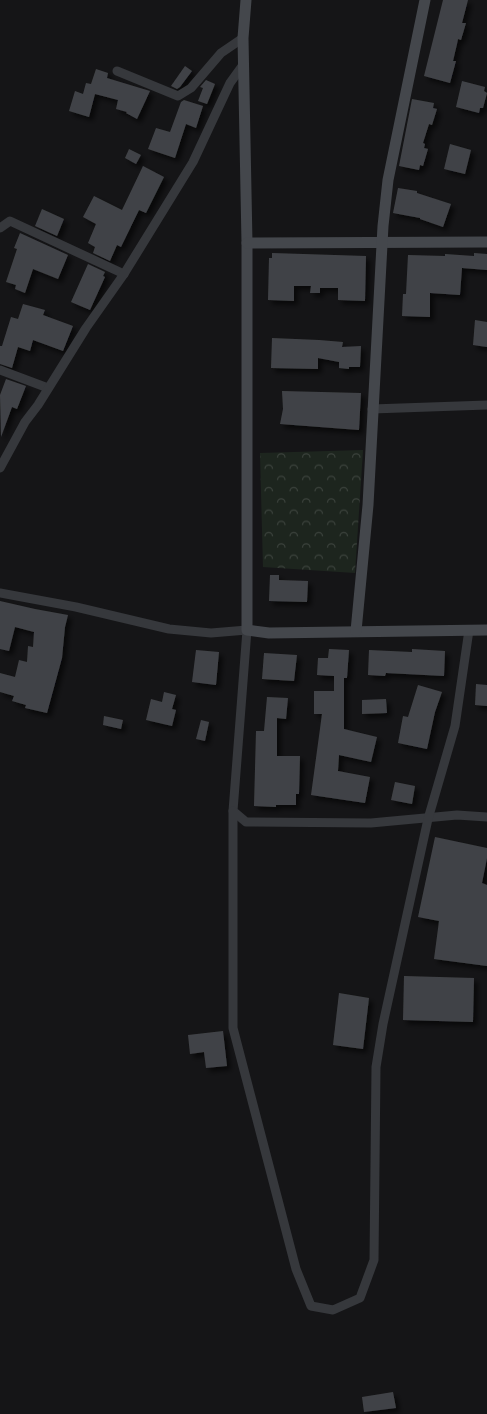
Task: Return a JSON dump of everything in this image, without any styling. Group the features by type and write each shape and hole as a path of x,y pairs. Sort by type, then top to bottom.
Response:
{"street":[{"path":"246,0 243,38 247,242 247,630 233,811 233,1028 296,1269 311,1306 332,1310 360,1298 374,1260 376,1067 383,1024 428,818 455,726 469,630"},
{"path":"356,631 368,505 382,244 388,180 426,0"},
{"path":"117,72 178,96 190,88 221,53 243,38"},
{"path":"0,468 5,452 38,405 86,328 124,274 192,162 230,83 244,65"},
{"path":"0,228 10,221 124,274"},
{"path":"247,242 382,244 487,242"},
{"path":"0,370 48,388"},
{"path":"372,409 487,405"},
{"path":"0,593 76,606 169,629 211,633 247,630 269,633 487,630"},
{"path":"233,811 246,822 371,823 457,815 487,817"}],"green space":[{"path":"363,450 355,573 263,567 260,453"}],"building":[{"path":"443,0 468,0 462,23 466,23 461,40 458,39 453,61 456,61 450,83 424,76"},
{"path":"185,66 192,71 180,87 177,89 171,86"},
{"path":"96,69 108,73 107,78 150,91 137,119 127,112 116,109 118,100 95,94 89,117 69,111 75,91 83,94 86,83 91,84"},
{"path":"206,80 215,84 207,104 198,101 203,88 200,87"},
{"path":"462,81 485,87 484,91 487,93 483,108 480,108 479,113 456,107"},
{"path":"412,99 434,103 433,108 437,109 432,125 429,124 423,143 425,144 424,148 428,149 423,166 420,165 419,170 399,166"},
{"path":"184,100 203,106 196,128 186,124 175,158 148,149 156,128 170,132 181,102"},
{"path":"450,144 471,150 465,174 444,169"},
{"path":"129,149 141,155 136,164 125,158"},
{"path":"143,166 164,177 146,213 139,210 121,247 117,245 110,261 93,253 95,247 88,243 96,224 83,217 94,196 122,210"},
{"path":"398,188 417,191 417,193 451,204 443,227 420,218 393,213"},
{"path":"42,209 64,219 57,236 35,226"},
{"path":"20,233 68,255 58,279 33,269 25,293 15,289 16,285 6,282 17,249 14,248"},
{"path":"272,253 366,256 365,301 338,300 338,288 320,288 320,293 310,293 311,286 294,286 294,301 268,300 269,258 272,258"},
{"path":"474,253 487,254 487,270 462,268 460,295 430,293 430,317 402,316 403,294 406,294 408,255 445,256 445,254 474,256"},
{"path":"88,264 105,272 103,276 105,277 90,310 71,302"},
{"path":"23,304 45,310 43,315 73,326 63,351 33,340 30,351 18,347 12,368 0,364 0,346 2,346 11,317 18,319"},
{"path":"475,320 487,322 487,347 473,345"},
{"path":"272,338 343,342 342,347 361,346 360,367 339,368 339,362 318,358 318,369 271,368"},
{"path":"6,379 26,386 17,409 12,407 1,437 0,395"},
{"path":"282,391 361,393 359,430 280,424 283,409"},
{"path":"270,575 279,575 279,580 308,581 307,602 269,601"},
{"path":"0,601 68,615 62,658 47,713 25,708 26,705 12,701 14,696 0,692 0,673 15,677 19,660 27,662 28,646 33,647 34,632 15,627 9,651 0,649"},
{"path":"329,649 349,650 347,678 344,678 344,729 377,737 371,762 339,755 338,771 370,777 365,803 311,795 322,714 314,714 314,691 334,691 334,676 317,675 318,658 328,658"},
{"path":"412,649 445,651 444,676 386,673 385,676 368,675 369,650 412,652"},
{"path":"196,650 219,652 216,685 192,682"},
{"path":"264,653 297,655 294,681 262,679"},
{"path":"476,684 487,685 487,706 475,705"},
{"path":"418,685 442,692 435,712 427,749 398,743 403,716 408,717"},
{"path":"164,692 176,695 172,709 176,710 172,726 146,720 151,699 162,702"},
{"path":"267,697 288,698 286,719 277,718 277,756 300,756 299,794 296,794 296,805 276,805 276,807 254,806 256,731 264,731"},
{"path":"386,699 387,713 362,714 362,700"},
{"path":"104,716 123,720 121,729 103,725"},
{"path":"201,720 209,722 205,741 196,739"},
{"path":"395,782 415,786 412,804 391,800"},
{"path":"435,837 487,848 482,883 487,885 487,966 434,959 439,921 418,917"},
{"path":"404,976 474,978 473,1022 403,1020"},
{"path":"339,993 369,998 363,1049 333,1045"},
{"path":"223,1031 227,1066 206,1068 204,1052 190,1054 188,1035"},
{"path":"393,1392 396,1408 364,1412 362,1397"}]}
